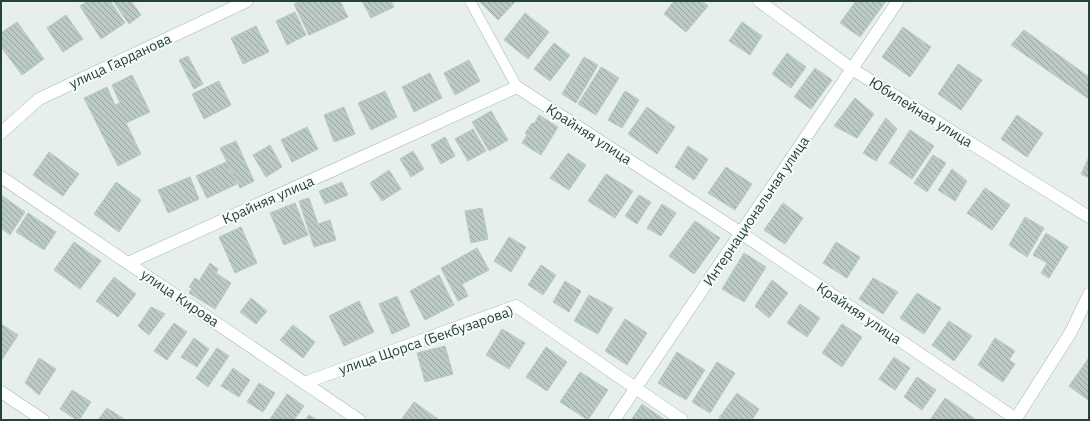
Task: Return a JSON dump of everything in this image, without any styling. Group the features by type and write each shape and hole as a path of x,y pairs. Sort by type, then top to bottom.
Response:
{"street":[{"name":"улица Гарданова","path":"1,133 39,99 246,1"},
{"name":"Юбилейная улица","path":"759,1 852,69 1089,217"},
{"name":"Интернациональная улица","path":"614,420 898,1"},
{"name":"Крайняя улица","path":"128,263 517,87 741,233 1015,419"},
{"name":"улица Кирова","path":"1,177 359,420"},
{"path":"1015,419 1071,332 1089,294"},
{"name":"улица Щорса (Бекбузарова)","path":"304,383 516,306 682,420"},
{"path":"1,392 43,420"}],"lane":[{"path":"470,1 517,87"}],"building":[{"path":"88,1 110,1 125,23 101,39 80,6"},
{"path":"113,1 131,1 141,15 129,24"},
{"path":"300,1 340,1 348,17 309,35 294,4"},
{"path":"362,1 391,1 394,7 371,18"},
{"path":"479,1 516,1 498,20"},
{"path":"674,1 702,1 708,6 686,32 664,14"},
{"path":"856,1 886,1 860,37 840,23"},
{"path":"295,12 306,35 287,45 276,21"},
{"path":"525,13 549,32 528,59 504,40"},
{"path":"66,15 83,39 63,52 47,28"},
{"path":"17,22 44,59 22,75 1,47 1,33"},
{"path":"742,22 762,36 750,55 729,41"},
{"path":"256,26 269,52 243,64 231,38"},
{"path":"903,27 931,47 910,77 882,57"},
{"path":"1024,30 1089,77 1089,99 1011,45"},
{"path":"554,43 570,55 550,81 534,69"},
{"path":"787,53 806,67 791,88 772,74"},
{"path":"188,56 203,84 194,89 179,60"},
{"path":"584,57 598,65 576,103 562,94"},
{"path":"469,60 480,81 455,95 444,73"},
{"path":"958,64 982,80 961,110 938,94"},
{"path":"601,67 619,78 596,115 578,104"},
{"path":"815,68 832,80 811,109 794,97"},
{"path":"430,73 442,98 414,112 402,87"},
{"path":"132,75 150,112 126,123 141,154 118,166 84,98 107,87 115,105 120,103 112,85"},
{"path":"219,81 231,105 204,119 192,94"},
{"path":"385,91 397,117 371,130 358,103"},
{"path":"625,91 639,100 622,128 608,120"},
{"path":"855,98 874,114 857,138 834,126"},
{"path":"344,107 355,134 334,142 324,115"},
{"path":"647,107 675,127 657,154 628,134"},
{"path":"491,111 508,140 489,151 472,122"},
{"path":"539,115 558,127 541,155 522,143 527,135 525,133 532,123 534,124"},
{"path":"1017,115 1043,133 1027,157 1001,139"},
{"path":"886,118 897,129 876,161 863,153"},
{"path":"307,127 318,149 292,162 281,140"},
{"path":"473,129 486,151 468,161 455,139"},
{"path":"910,130 934,146 912,179 889,163"},
{"path":"445,137 455,156 441,164 431,145"},
{"path":"236,141 254,181 240,188 220,148"},
{"path":"270,145 282,167 266,177 253,155"},
{"path":"688,146 708,159 694,180 675,167"},
{"path":"413,151 424,169 411,177 400,159"},
{"path":"49,152 79,174 63,196 33,175"},
{"path":"568,153 586,165 569,190 550,178"},
{"path":"933,155 946,163 927,192 914,183"},
{"path":"1089,157 1089,178 1081,174"},
{"path":"226,162 237,184 207,198 196,176"},
{"path":"726,167 752,184 735,210 708,193"},
{"path":"952,169 967,181 955,201 938,190"},
{"path":"389,170 401,189 382,201 370,183"},
{"path":"606,174 633,191 615,218 588,201"},
{"path":"190,177 199,199 168,213 158,190"},
{"path":"116,182 141,200 119,232 94,214"},
{"path":"342,182 348,195 325,204 319,191"},
{"path":"985,188 1010,205 992,230 967,213"},
{"path":"1,195 25,212 10,235 1,228"},
{"path":"639,195 651,202 637,224 625,216"},
{"path":"309,198 318,224 330,220 336,240 314,247 299,201"},
{"path":"295,203 308,235 284,245 270,213"},
{"path":"783,203 803,218 785,244 764,230"},
{"path":"662,204 676,213 661,236 647,228"},
{"path":"482,208 488,239 471,243 465,211"},
{"path":"28,213 56,232 44,250 16,232"},
{"path":"1025,217 1044,228 1027,257 1009,245"},
{"path":"695,221 720,238 694,274 669,256"},
{"path":"241,227 257,263 235,273 219,237"},
{"path":"1046,233 1068,247 1049,278 1041,273 1047,263 1033,255"},
{"path":"509,237 526,247 511,272 494,261"},
{"path":"74,242 101,261 80,289 54,270"},
{"path":"836,242 860,257 847,278 823,263"},
{"path":"477,248 489,270 462,284 468,296 458,301 441,268"},
{"path":"744,253 766,267 744,302 722,289"},
{"path":"210,263 218,269 216,273 231,283 215,309 189,293 192,288 189,287 195,278 199,281"},
{"path":"541,265 556,275 543,295 528,285"},
{"path":"439,275 454,305 425,320 410,291"},
{"path":"114,277 136,294 118,317 96,301"},
{"path":"873,278 898,292 883,314 859,299"},
{"path":"772,280 788,293 769,318 755,306"},
{"path":"565,281 581,291 569,312 553,302"},
{"path":"917,293 941,308 924,334 900,318"},
{"path":"589,295 613,308 598,334 574,321"},
{"path":"397,296 410,326 392,334 379,304"},
{"path":"251,298 267,311 256,324 240,312"},
{"path":"359,301 374,332 344,346 329,316"},
{"path":"800,304 820,318 807,337 787,323"},
{"path":"151,307 165,314 149,335 138,326"},
{"path":"625,319 647,333 627,365 605,351"},
{"path":"949,321 972,336 954,361 932,345"},
{"path":"174,323 187,332 167,360 154,351"},
{"path":"1,324 18,335 1,361"},
{"path":"842,324 862,337 842,367 822,353"},
{"path":"293,325 315,342 303,358 280,340"},
{"path":"502,329 525,343 509,369 486,355"},
{"path":"194,338 209,349 197,367 181,357"},
{"path":"995,338 1015,351 1009,360 1015,364 1003,382 978,365"},
{"path":"445,346 453,374 425,382 417,353"},
{"path":"546,347 567,362 547,391 526,377"},
{"path":"217,348 229,356 208,387 196,378"},
{"path":"677,352 705,370 686,400 658,383"},
{"path":"894,357 910,368 895,390 879,379"},
{"path":"39,358 56,369 39,395 25,383"},
{"path":"1088,359 1089,398 1088,400 1069,386"},
{"path":"717,362 735,373 710,413 692,402"},
{"path":"233,368 250,380 239,397 221,386"},
{"path":"580,372 608,390 588,420 560,402"},
{"path":"917,377 936,390 922,410 904,397"},
{"path":"259,383 275,393 263,412 247,402"},
{"path":"72,390 91,402 79,420 60,409"},
{"path":"737,393 759,409 752,420 722,420 719,418"},
{"path":"287,394 304,406 294,420 271,420 270,419"},
{"path":"945,398 975,419 975,420 930,420"},
{"path":"414,402 438,419 401,420"},
{"path":"642,404 665,420 631,420"},
{"path":"107,408 124,419 98,420"},
{"path":"309,415 317,420 305,420"}]}
